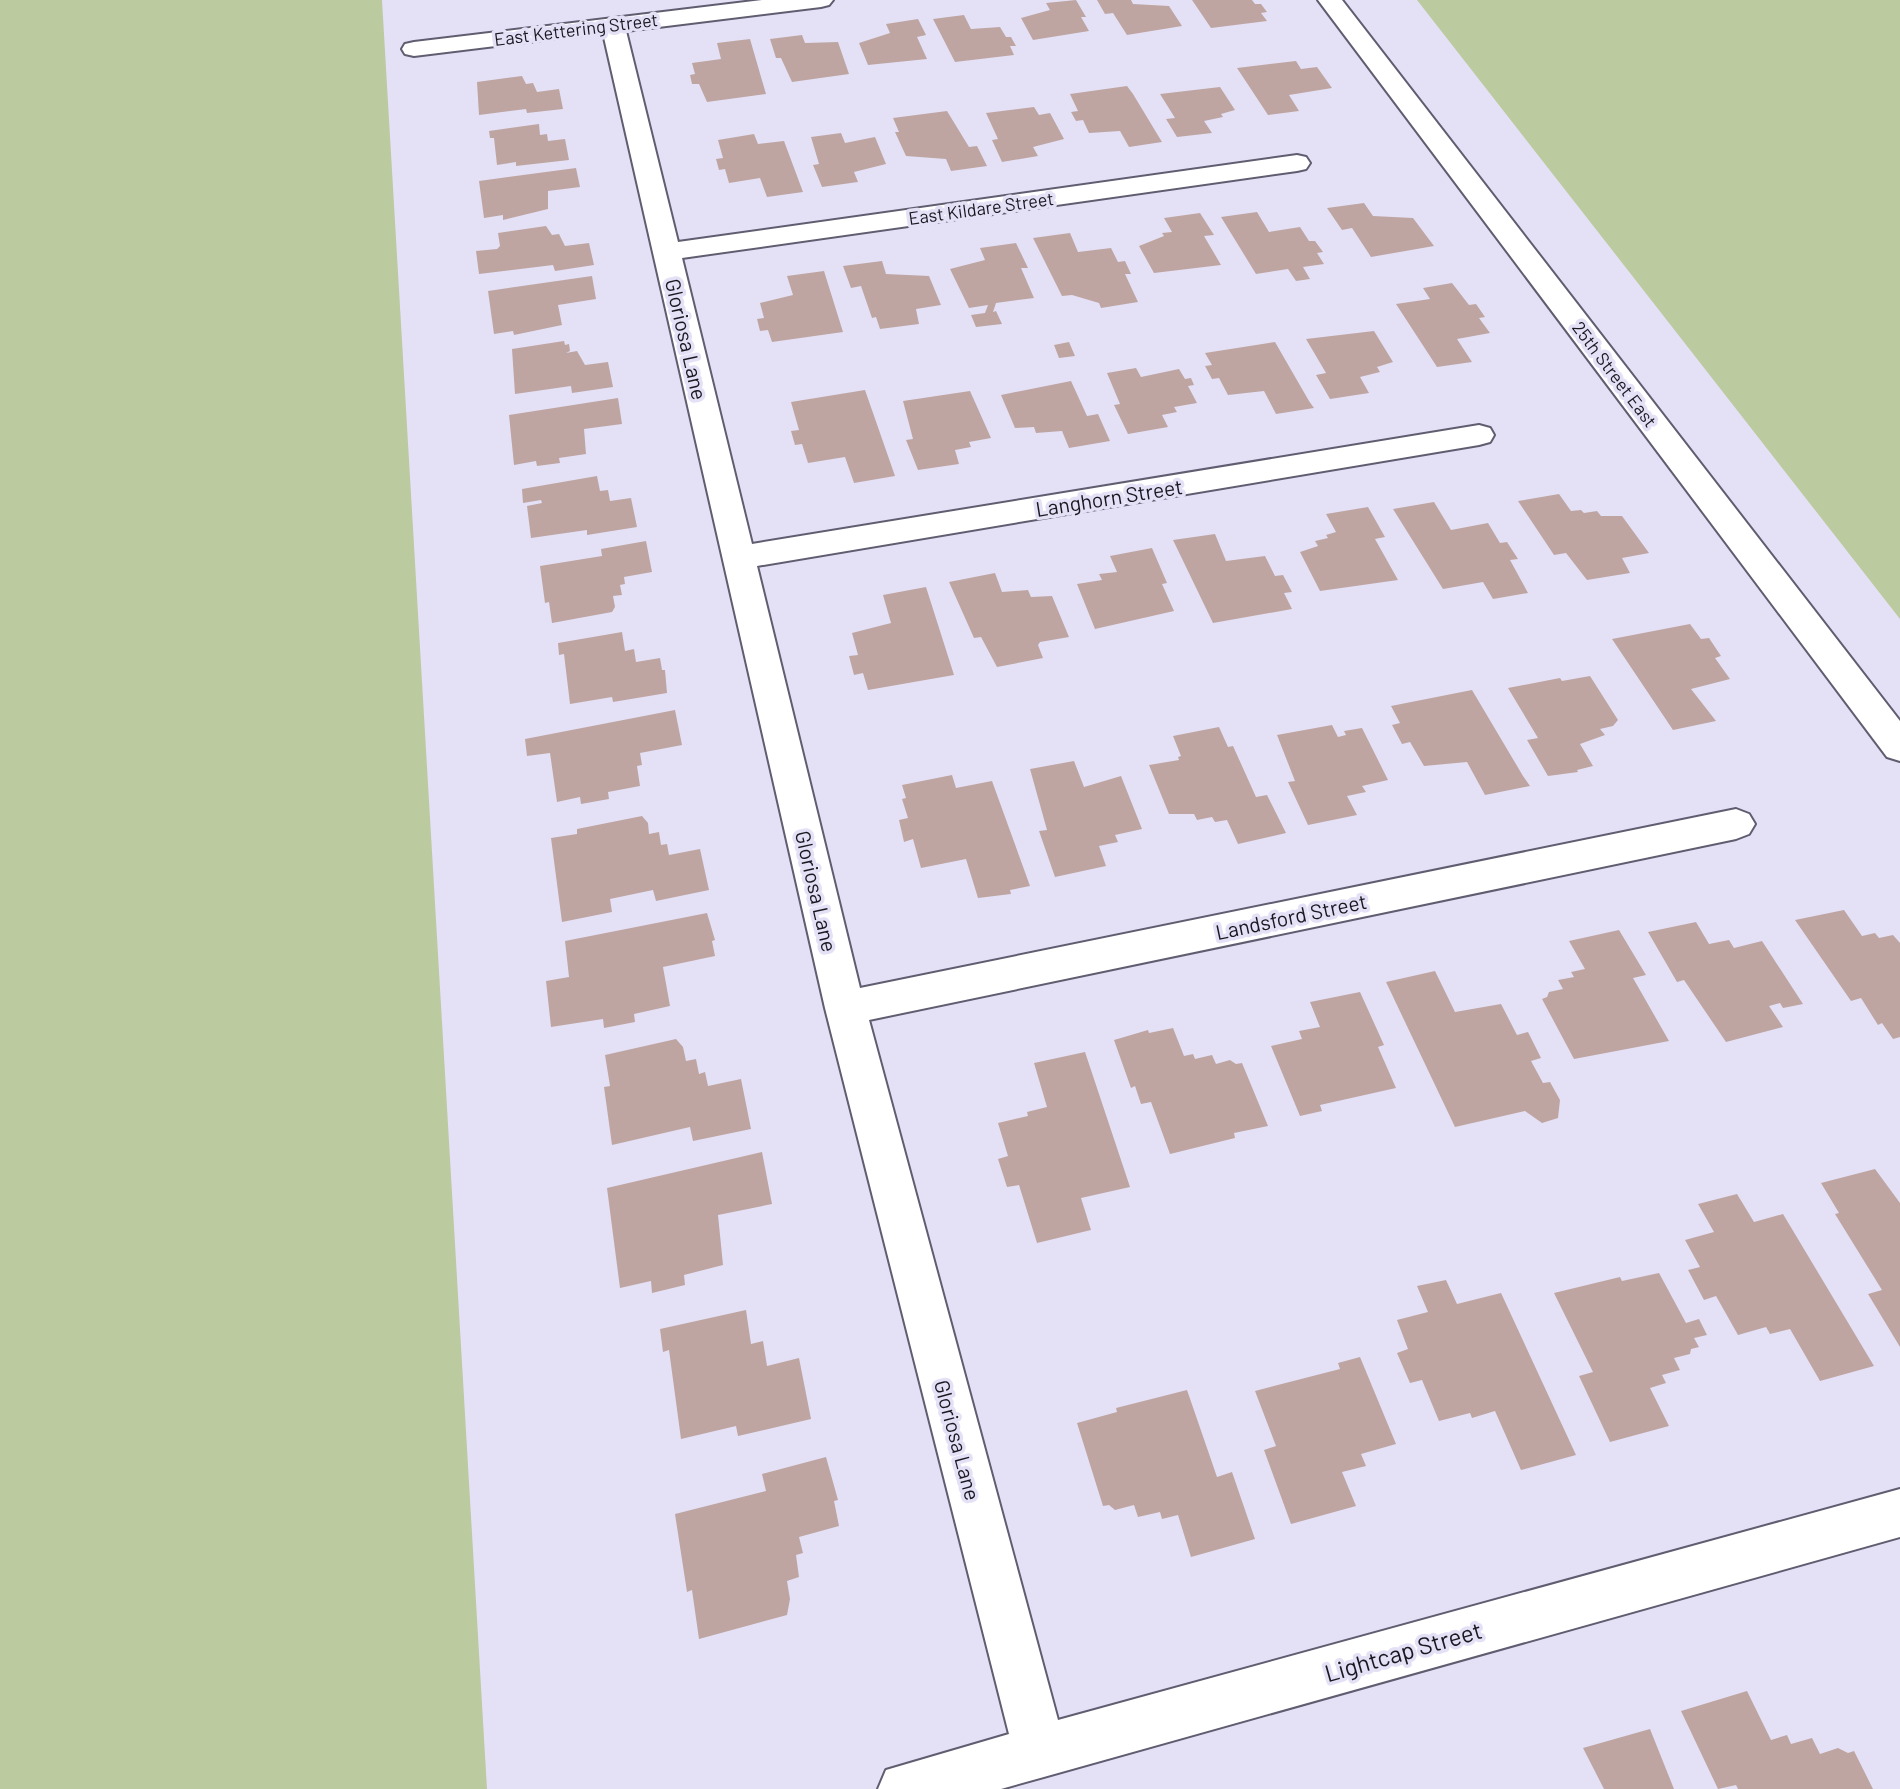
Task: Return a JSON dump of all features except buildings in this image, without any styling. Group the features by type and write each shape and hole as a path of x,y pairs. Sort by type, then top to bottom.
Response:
{"street":[{"name":"East Kettering Street","path":"414,49 821,0"},
{"name":"25th Street East","path":"1330,0 1900,747"},
{"name":"Gloriosa Lane","path":"613,24 845,1008 1040,1752"},
{"name":"East Kildare Street","path":"666,252 1297,163"},
{"name":"Langhorn Street","path":"739,558 1479,435"},
{"name":"Landsford Street","path":"845,1008 1736,824"},
{"name":"Lightcap Street","path":"905,1789 1900,1513"}],"green space":[{"path":"0,0 382,0 487,1789 0,1789"},
{"path":"1417,0 1900,0 1900,619"}]}
